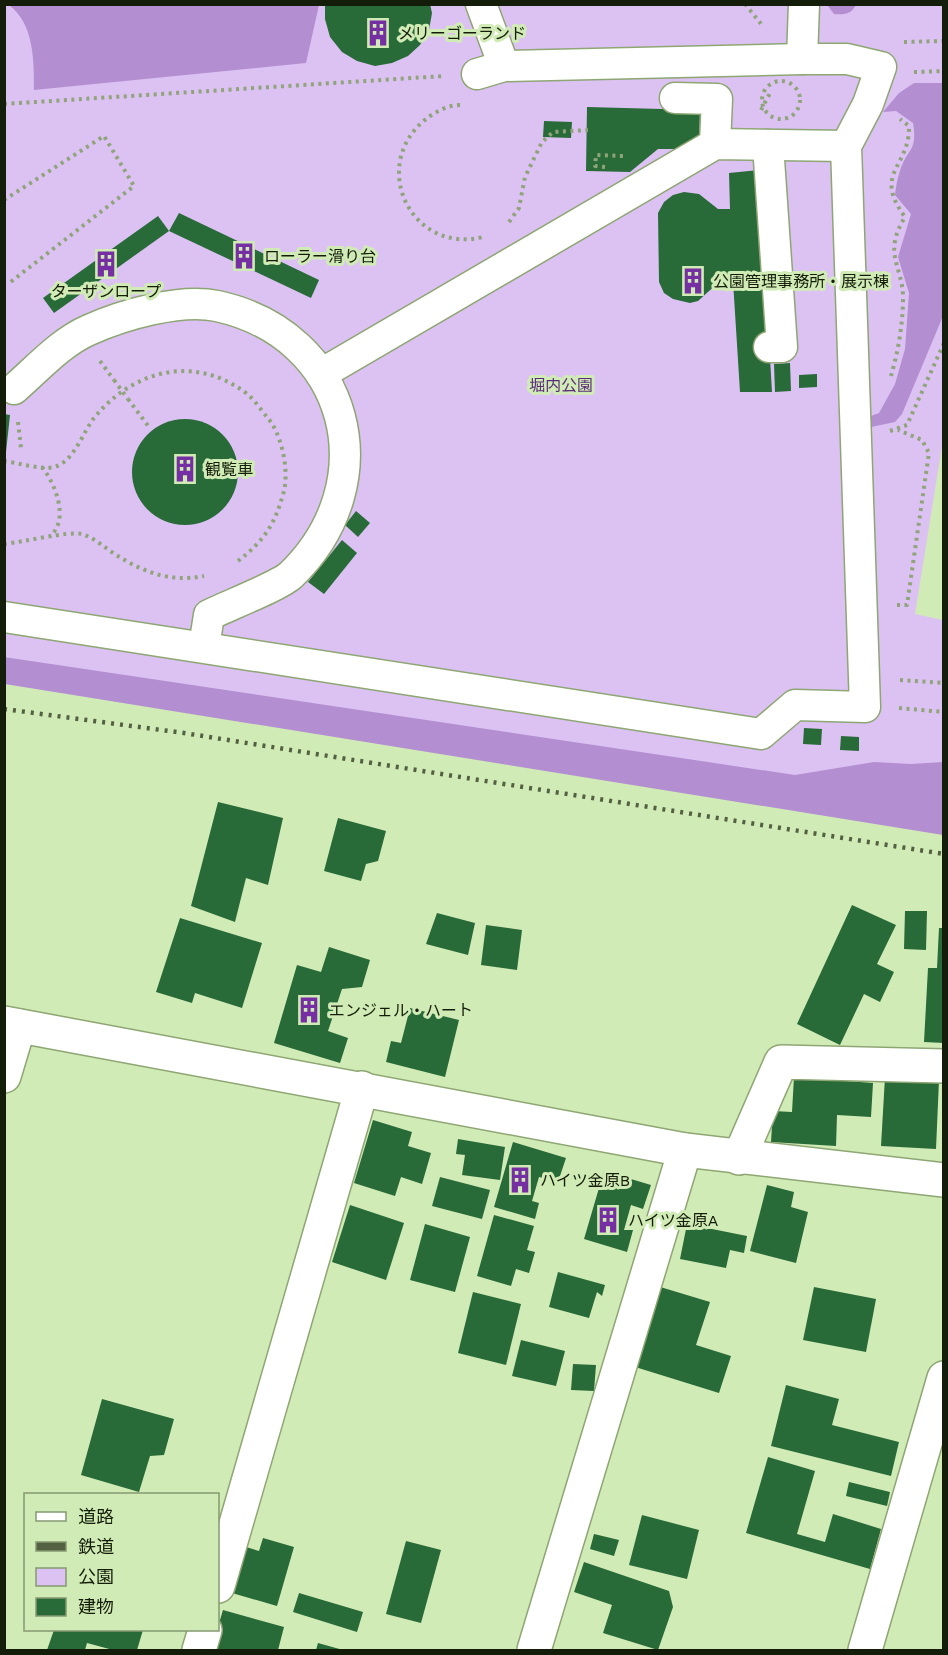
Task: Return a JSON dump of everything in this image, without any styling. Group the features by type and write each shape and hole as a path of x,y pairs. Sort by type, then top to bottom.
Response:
{"street":[{"path":"4,617 761,734 795,705 865,707 866,678 846,146 861,117 881,67 847,59 802,59 491,70 481,4"},
{"path":"802,59 804,4"},
{"path":"675,98 717,99 715,144"},
{"path":"321,374 715,144 846,146"},
{"path":"768,145 782,347 769,347"},
{"path":"14,389 75,337 91,329 167,306 215,305 263,319 301,346 330,386 345,438 343,490 325,534 289,577 209,615 204,647"},
{"path":"4,1077 12,1025 362,1088 685,1150 944,1180"},
{"path":"739,1158 782,1062 944,1066"},
{"path":"219,1583 362,1088"},
{"path":"534,1650 685,1150"},
{"path":"865,1650 944,1378"},
{"path":"199,1650 204,1631"}],"path":[{"path":"4,104 491,70"},
{"path":"774,82 787,82 799,95 799,106 786,118 774,117 764,109 762,96 774,82"},
{"path":"467,106 455,105 433,113 415,127 403,147 398,169 401,192 411,212 427,229 449,238 472,240 491,235"},
{"path":"856,422 879,404 884,396 899,344 903,296 893,252 905,216 892,199 891,191 894,172 907,148 909,133 906,122 896,117 861,117"},
{"path":"507,224 519,208 525,177 542,142 553,132 588,130"},
{"path":"4,200 104,136 134,186 8,284"},
{"path":"898,430 907,425 913,414 944,343"},
{"path":"4,461 54,467 64,461 93,420 116,393 147,376 182,370 216,376 247,394 270,421 283,453 285,486 276,518 258,545 232,566"},
{"path":"114,380 149,427"},
{"path":"856,422 898,430 922,440 929,453 907,605 863,605"},
{"path":"42,466 50,477 58,502 55,532 47,538"},
{"path":"4,544 47,538 64,533 93,538 137,569 168,578 201,577 212,573"},
{"path":"866,678 944,683"},
{"path":"898,708 944,712"}],"green space":[{"name":"堀内公園","path":"4,5 943,5 943,440 915,614 943,620 943,831 5,684"}],"shaded area":[{"path":"9,5 319,5 306,63 34,90 33,55 28,32 17,13"},
{"path":"827,5 856,5 850,12 834,14"},
{"path":"914,83 943,83 943,316 902,414 895,422 871,427 871,416 879,413 895,384 905,349 909,293 898,257 911,214 895,195 900,171 913,145 913,123 896,111 883,112 899,93"},
{"path":"4,657 795,775 874,762 911,764 943,762 943,835 5,684"}],"building":[{"name":"メリーゴーランド","path":"325,4 430,4 432,13 429,30 420,45 408,56 392,63 375,66 357,61 342,52 330,37 325,19"},
{"path":"587,107 700,110 699,145 683,145 683,149 658,149 630,172 586,171"},
{"path":"544,121 572,122 571,138 543,137"},
{"name":"公園管理事務所・展示棟","path":"759,170 772,392 740,392 733,281 719,282 698,301 690,303 673,299 664,293 659,282 658,213 664,202 673,195 684,192 699,194 718,209 730,209 729,173"},
{"name":"ローラー滑り台","path":"179,213 319,280 311,298 169,231"},
{"name":"ターザンロープ","path":"158,216 169,231 54,313 43,298"},
{"path":"790,363 791,391 775,392 774,364"},
{"path":"817,374 817,387 799,388 799,375"},
{"path":"4,414 10,415 6,452 4,451"},
{"name":"観覧車","path":"185,419 205,423 222,435 234,452 238,472 234,492 222,509 205,521 185,525 165,521 148,509 136,492 132,472 136,452 148,435 165,423"},
{"path":"356,511 370,523 358,537 345,525"},
{"path":"342,540 357,553 324,594 308,582"},
{"path":"804,728 822,729 821,745 803,744"},
{"path":"841,736 859,737 859,751 840,750"},
{"path":"218,802 283,818 268,885 246,878 235,922 191,906"},
{"path":"338,818 386,831 378,861 366,864 361,881 324,871"},
{"path":"852,905 896,925 877,964 894,972 880,1002 864,994 840,1045 797,1024"},
{"path":"905,911 927,911 926,950 904,949"},
{"path":"437,913 475,923 468,955 426,944"},
{"path":"180,918 262,943 242,1008 195,993 192,1003 156,992"},
{"path":"486,925 522,930 517,970 481,965"},
{"path":"939,928 944,928 944,1043 924,1042 928,968 937,968"},
{"name":"エンジェル・ハート","path":"329,947 370,960 362,987 342,989 328,1031 348,1038 340,1063 274,1043 297,965 321,972"},
{"path":"410,1008 459,1020 445,1077 386,1062 391,1041 401,1043"},
{"path":"794,1077 873,1083 871,1117 837,1115 836,1146 771,1142 773,1111 792,1112"},
{"path":"885,1077 939,1080 936,1149 881,1146"},
{"path":"373,1120 412,1132 408,1146 431,1153 422,1184 401,1177 395,1196 354,1183"},
{"path":"458,1139 505,1147 500,1180 462,1175 465,1155 456,1154"},
{"name":"ハイツ金原B","path":"513,1142 566,1158 558,1182 539,1177 532,1201 539,1203 535,1219 494,1207"},
{"name":"ハイツ金原A","path":"604,1171 651,1185 643,1209 631,1205 624,1230 633,1230 627,1252 584,1239"},
{"path":"440,1177 490,1190 482,1219 432,1206"},
{"path":"767,1185 794,1192 791,1207 808,1212 796,1263 750,1251"},
{"path":"350,1205 404,1223 386,1280 332,1262"},
{"path":"494,1215 534,1226 527,1250 535,1252 529,1273 516,1269 511,1286 477,1276"},
{"path":"425,1224 470,1237 455,1292 410,1280"},
{"path":"687,1224 747,1236 744,1253 730,1250 726,1268 680,1259"},
{"path":"558,1272 605,1285 602,1296 597,1292 589,1318 549,1307"},
{"path":"657,1286 710,1302 696,1345 731,1356 719,1393 632,1366"},
{"path":"814,1287 876,1299 866,1352 803,1340"},
{"path":"473,1292 521,1304 506,1365 458,1353"},
{"path":"521,1340 565,1351 556,1386 512,1376"},
{"path":"573,1364 596,1365 594,1391 571,1390"},
{"path":"786,1385 839,1399 832,1425 899,1442 891,1476 771,1446"},
{"path":"102,1399 174,1419 164,1455 150,1456 139,1492 81,1475"},
{"path":"768,1457 815,1471 797,1534 825,1542 833,1514 881,1529 870,1569 746,1533"},
{"path":"849,1482 890,1492 887,1506 846,1496"},
{"path":"642,1515 699,1530 687,1579 629,1565"},
{"path":"594,1534 619,1540 614,1556 590,1549"},
{"path":"263,1538 294,1547 277,1606 232,1593 246,1547 259,1551"},
{"path":"406,1541 441,1550 421,1623 386,1614"},
{"path":"584,1562 669,1591 673,1607 658,1650 603,1633 612,1605 574,1592"},
{"path":"299,1593 363,1612 357,1632 293,1612"},
{"path":"223,1610 284,1627 278,1650 211,1650 217,1631 219,1631"},
{"path":"54,1631 143,1631 137,1650 113,1650 87,1643 85,1650 47,1650"},
{"path":"318,1643 343,1650 316,1650"}],"railway":[{"path":"4,709 184,733 944,854"}],"place":[{"name":"メリーゴーランド","path":"378,33"},
{"name":"ローラー滑り台","path":"244,256"},
{"name":"ターザンロープ","path":"106,264"},
{"name":"公園管理事務所・展示棟","path":"693,281"},
{"name":"観覧車","path":"185,469"},
{"name":"エンジェル・ハート","path":"309,1010"},
{"name":"ハイツ金原B","path":"520,1180"},
{"name":"ハイツ金原A","path":"608,1220"}]}
